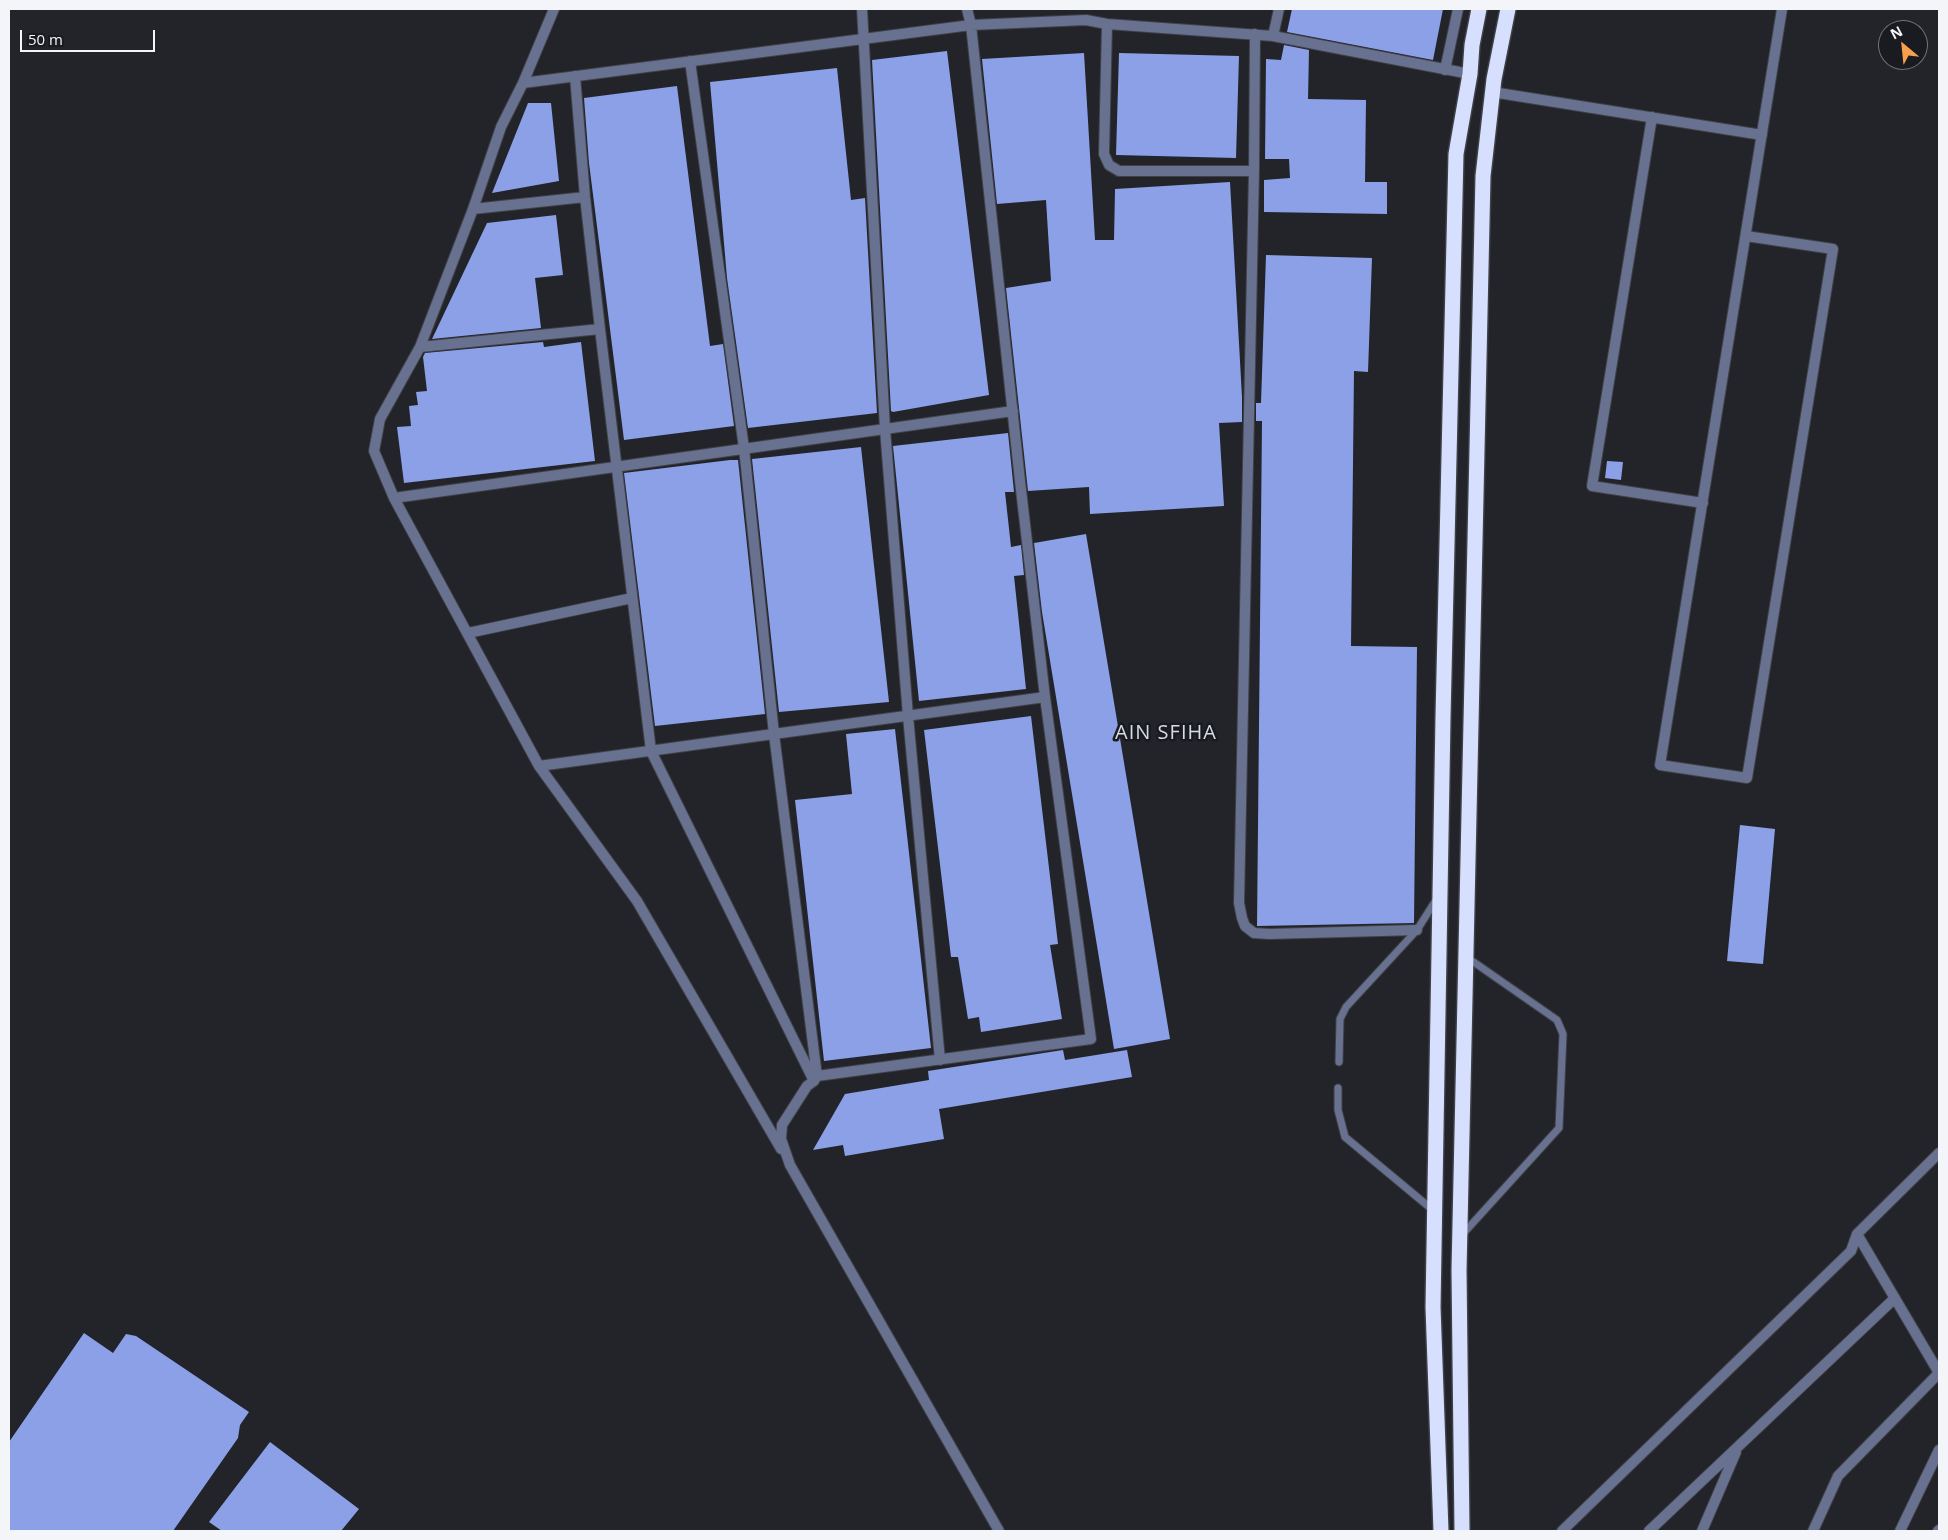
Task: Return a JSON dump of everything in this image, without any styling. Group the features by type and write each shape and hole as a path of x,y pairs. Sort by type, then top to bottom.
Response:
{"highway":[{"path":"1441,1531 1433,1307 1456,154 1470,74 1472,45 1480,9"},
{"path":"1462,1531 1459,1238 1483,176 1492,92 1508,9"}],"street":[{"path":"554,9 523,83 500,127 473,209 420,347 380,419 374,451 394,498 539,766 637,901 999,1531"},
{"path":"862,9 885,429 908,716 940,1060"},
{"path":"790,1165 781,1140 782,1125 807,1086 816,1079 1091,1039 1046,697 971,25 967,9"},
{"path":"1086,20 1088,9"},
{"path":"1273,36 1279,9"},
{"path":"1445,70 1458,9"},
{"path":"1746,236 1833,250 1747,778 1660,765 1782,9"},
{"path":"523,83 971,25 1086,20 1107,24 1273,36 1470,74"},
{"path":"1107,24 1104,154 1109,165 1119,171 1254,170"},
{"path":"1255,34 1254,170 1239,893 1242,918 1245,926 1254,933 1417,930"},
{"path":"690,61 744,448 774,734 816,1079"},
{"path":"575,76 585,197 651,751 816,1079"},
{"path":"1492,92 1762,135"},
{"path":"1652,117 1592,486 1702,503"},
{"path":"473,209 585,197"},
{"path":"420,347 600,329"},
{"path":"394,498 1013,411"},
{"path":"468,633 632,598"},
{"path":"539,766 1046,697"},
{"path":"1562,1531 1851,1251 1857,1234 1939,1153"},
{"path":"1813,1531 1838,1476 1939,1373 1857,1234"},
{"path":"1649,1531 1895,1298"},
{"path":"1702,1531 1738,1446"},
{"path":"1900,1531 1939,1450"}],"lane":[{"path":"1339,1062 1340,1019 1346,1007 1417,930 1440,893"},
{"path":"1459,1238 1559,1128 1563,1034 1556,1020 1466,956"},
{"path":"1338,1088 1338,1110 1345,1137 1435,1211"}],"building":[{"path":"1292,9 1443,9 1433,60 1287,32"},
{"path":"1284,45 1309,50 1308,99 1366,100 1365,182 1387,182 1387,214 1264,212 1264,180 1290,178 1289,159 1265,159 1266,59 1281,60"},
{"path":"947,51 989,395 893,412 891,411 872,60"},
{"path":"1084,53 1095,240 1114,240 1115,189 1230,182 1242,422 1219,423 1224,506 1090,514 1089,487 1028,491 1006,288 1051,281 1046,200 997,204 982,59"},
{"path":"1119,53 1239,56 1236,158 1116,155"},
{"path":"837,68 851,200 865,198 877,413 748,428 727,278 710,82"},
{"path":"677,86 710,346 723,344 734,426 624,440 589,163 584,98"},
{"path":"528,103 551,103 559,181 492,193"},
{"path":"556,215 563,275 535,278 541,328 432,339 487,223"},
{"path":"1266,255 1372,258 1368,372 1354,371 1351,646 1417,647 1414,923 1257,926 1262,421 1256,421 1256,403 1261,403"},
{"path":"543,342 544,347 581,342 595,461 404,483 397,427 411,426 409,406 418,405 416,392 427,391 423,357 425,353"},
{"path":"1008,433 1014,492 1005,492 1011,547 1021,545 1024,575 1014,576 1026,689 919,701 893,446"},
{"path":"861,447 889,702 779,712 752,459"},
{"path":"738,460 765,714 655,726 624,473"},
{"path":"1607,461 1623,462 1621,480 1605,478"},
{"path":"1086,534 1170,1039 1114,1049 1042,612 1034,543"},
{"path":"1031,716 1058,944 1050,945 1062,1019 981,1032 979,1017 968,1019 958,957 951,957 924,730"},
{"path":"895,729 931,1048 824,1061 795,800 852,794 846,734"},
{"path":"1740,825 1775,829 1763,964 1727,961"},
{"path":"1063,1050 1065,1060 1127,1050 1132,1077 939,1109 944,1139 845,1156 843,1145 813,1150 845,1094 929,1080 928,1071"},
{"path":"84,1333 113,1353 126,1334 136,1336 249,1412 240,1425 238,1438 173,1531 9,1531 9,1442"},
{"path":"270,1442 359,1509 341,1531 222,1531 209,1522"}],"district":[{"name":"AIN SFIHA","path":"1166,733"}]}
